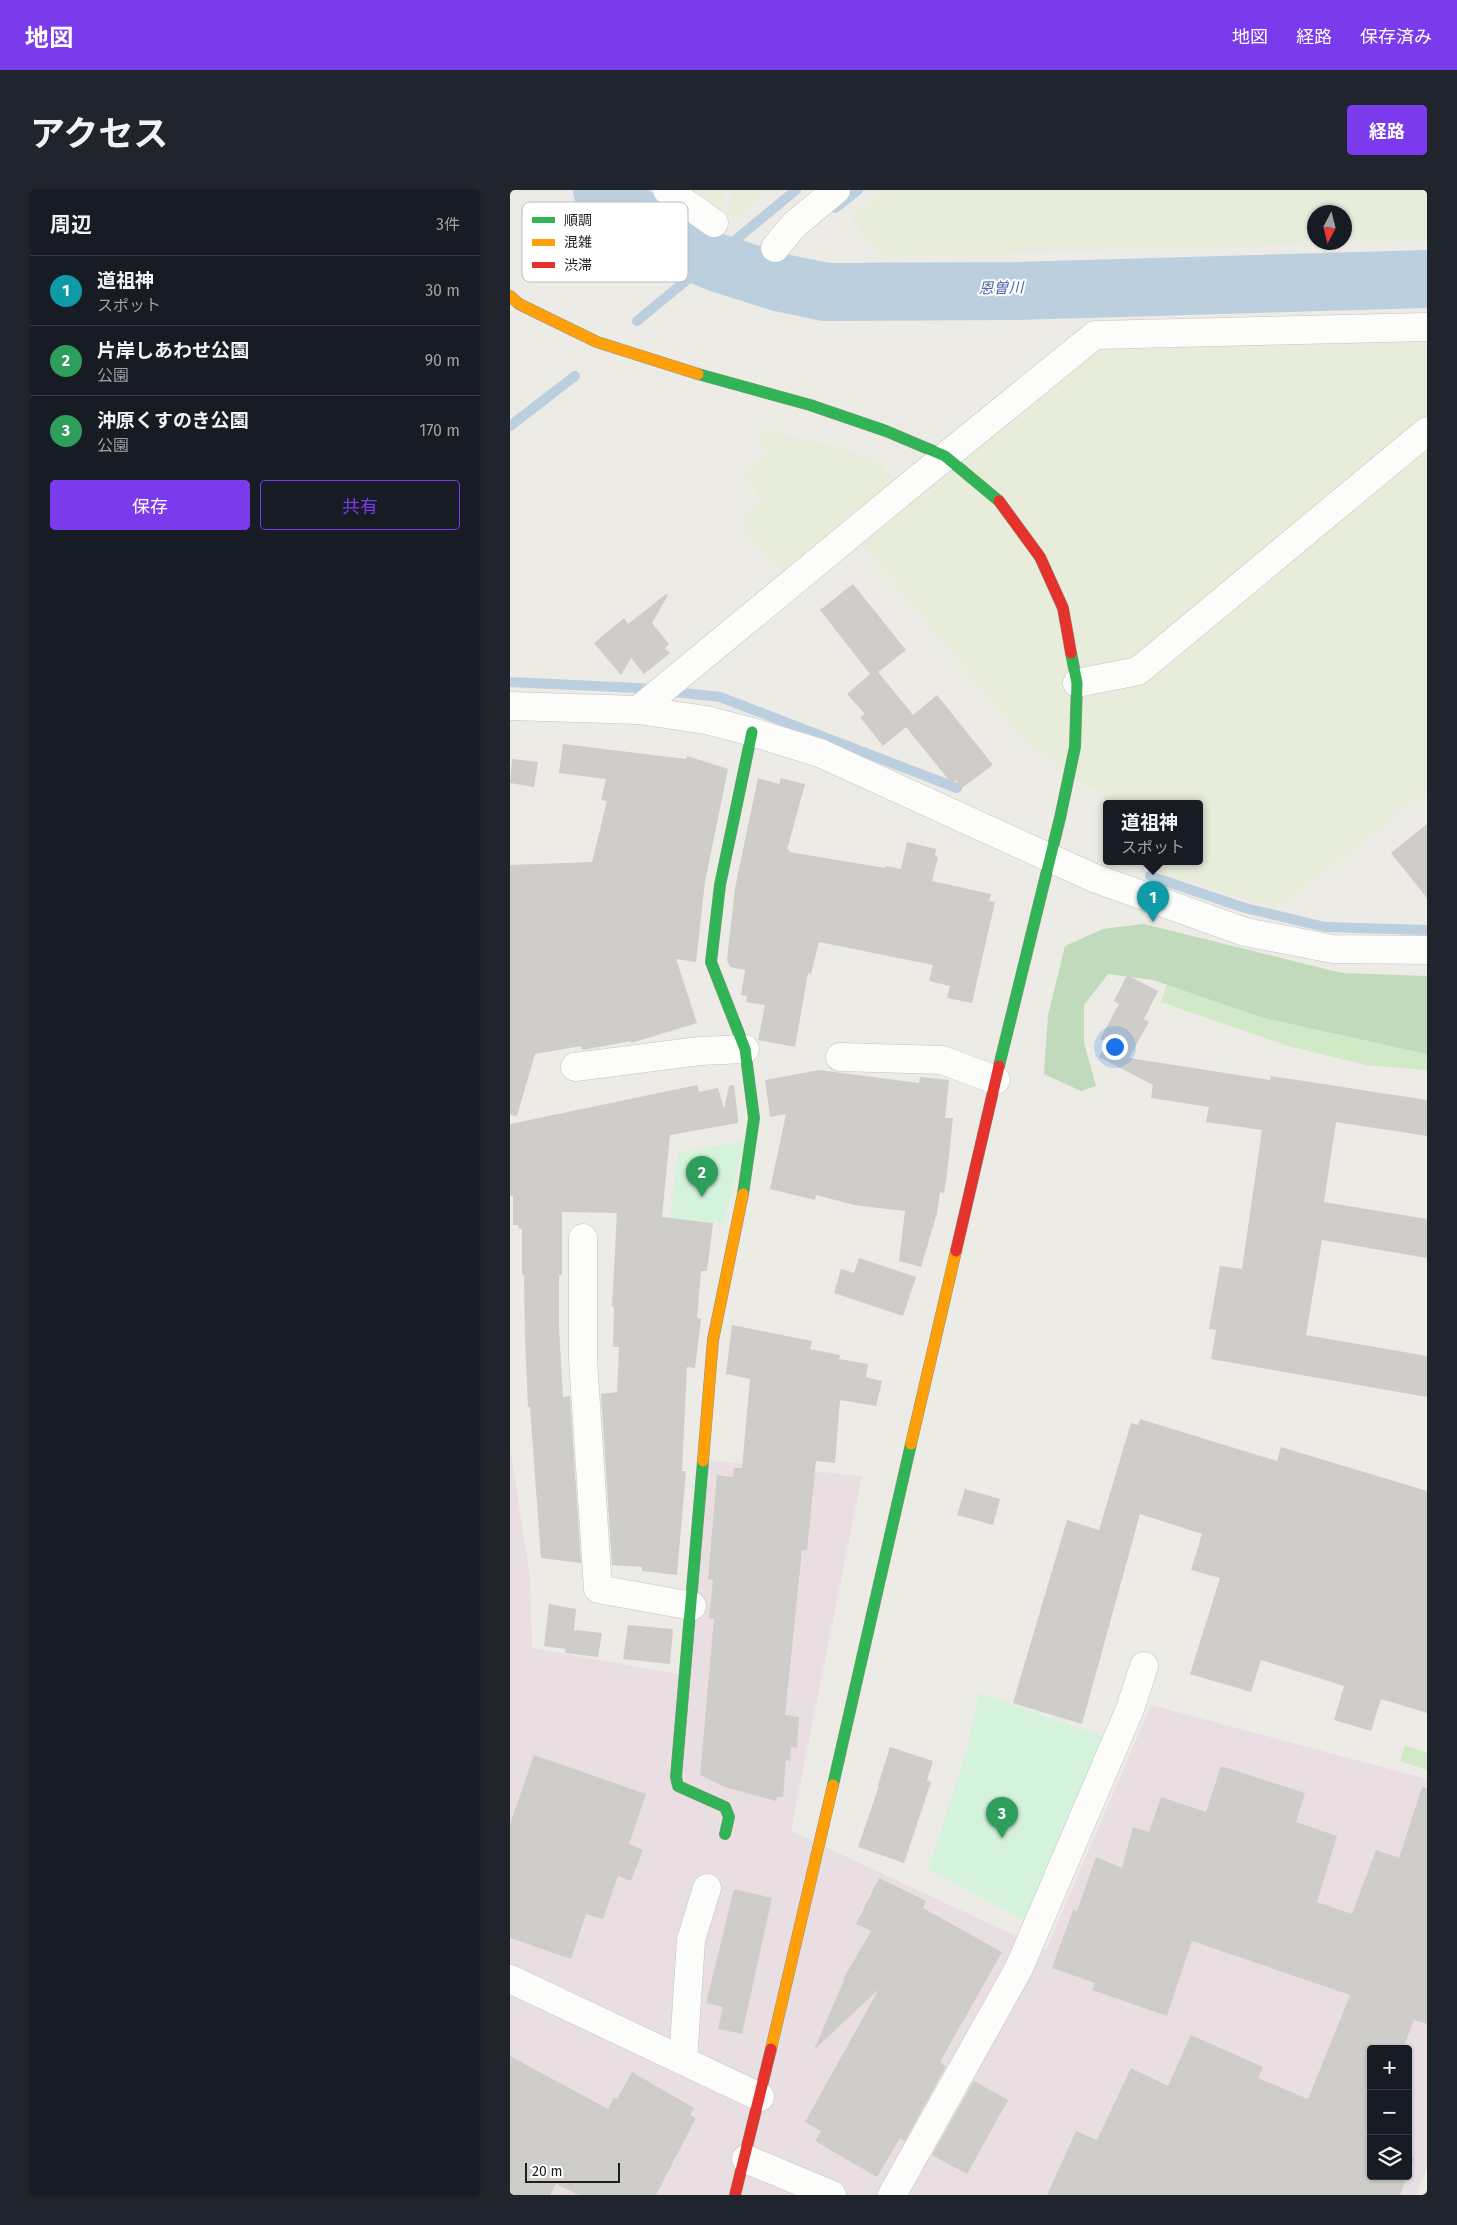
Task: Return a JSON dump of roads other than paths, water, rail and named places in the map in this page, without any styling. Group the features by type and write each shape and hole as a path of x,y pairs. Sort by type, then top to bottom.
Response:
{"street":[{"path":"667,190 684,202"},
{"path":"775,248 794,225 836,190"},
{"path":"688,205 714,223"},
{"path":"510,296 519,304 596,342 713,379 810,405 886,430 945,456 1000,502 1040,558 1063,608 1078,683 1075,747 1050,859 996,1080 746,2159 735,2195"},
{"path":"655,696 945,456 1095,335 1427,327"},
{"path":"1078,683 1138,671 1427,431"},
{"path":"510,706 655,696 706,720 820,753 999,833 1050,859 1140,896 1245,932 1333,949 1427,950"},
{"path":"726,1834 729,1817 725,1807 678,1786 676,1777 692,1606 713,1340 746,1179 754,1118 745,1049 711,962 720,885 752,732"},
{"path":"575,1067 700,1051 745,1049"},
{"path":"840,1057 942,1060 996,1080"},
{"path":"583,1238 583,1359 598,1589 692,1606"},
{"path":"892,2195 1019,1968 1130,1709 1144,1666"},
{"path":"683,2061 691,1940 707,1888"},
{"path":"510,1979 760,2097"},
{"path":"746,2159 832,2195"}],"waterway":[{"name":"恩曽川","path":"602,190 617,202"},
{"path":"688,279 796,190"},
{"path":"835,208 858,190"},
{"name":"恩曽川","path":"688,251 718,263 778,282 826,292 1016,291 1427,279"},
{"path":"772,279 780,262"},
{"path":"637,321 684,282"},
{"path":"510,426 575,376"},
{"path":"510,682 638,688 720,697 957,788"},
{"path":"1150,876 1245,908 1325,927 1427,930"}],"place":[{"name":"道祖神","path":"1153,922"},
{"name":"片岸しあわせ公園","path":"702,1197"},
{"name":"沖原くすのき公園","path":"1002,1838"}]}
